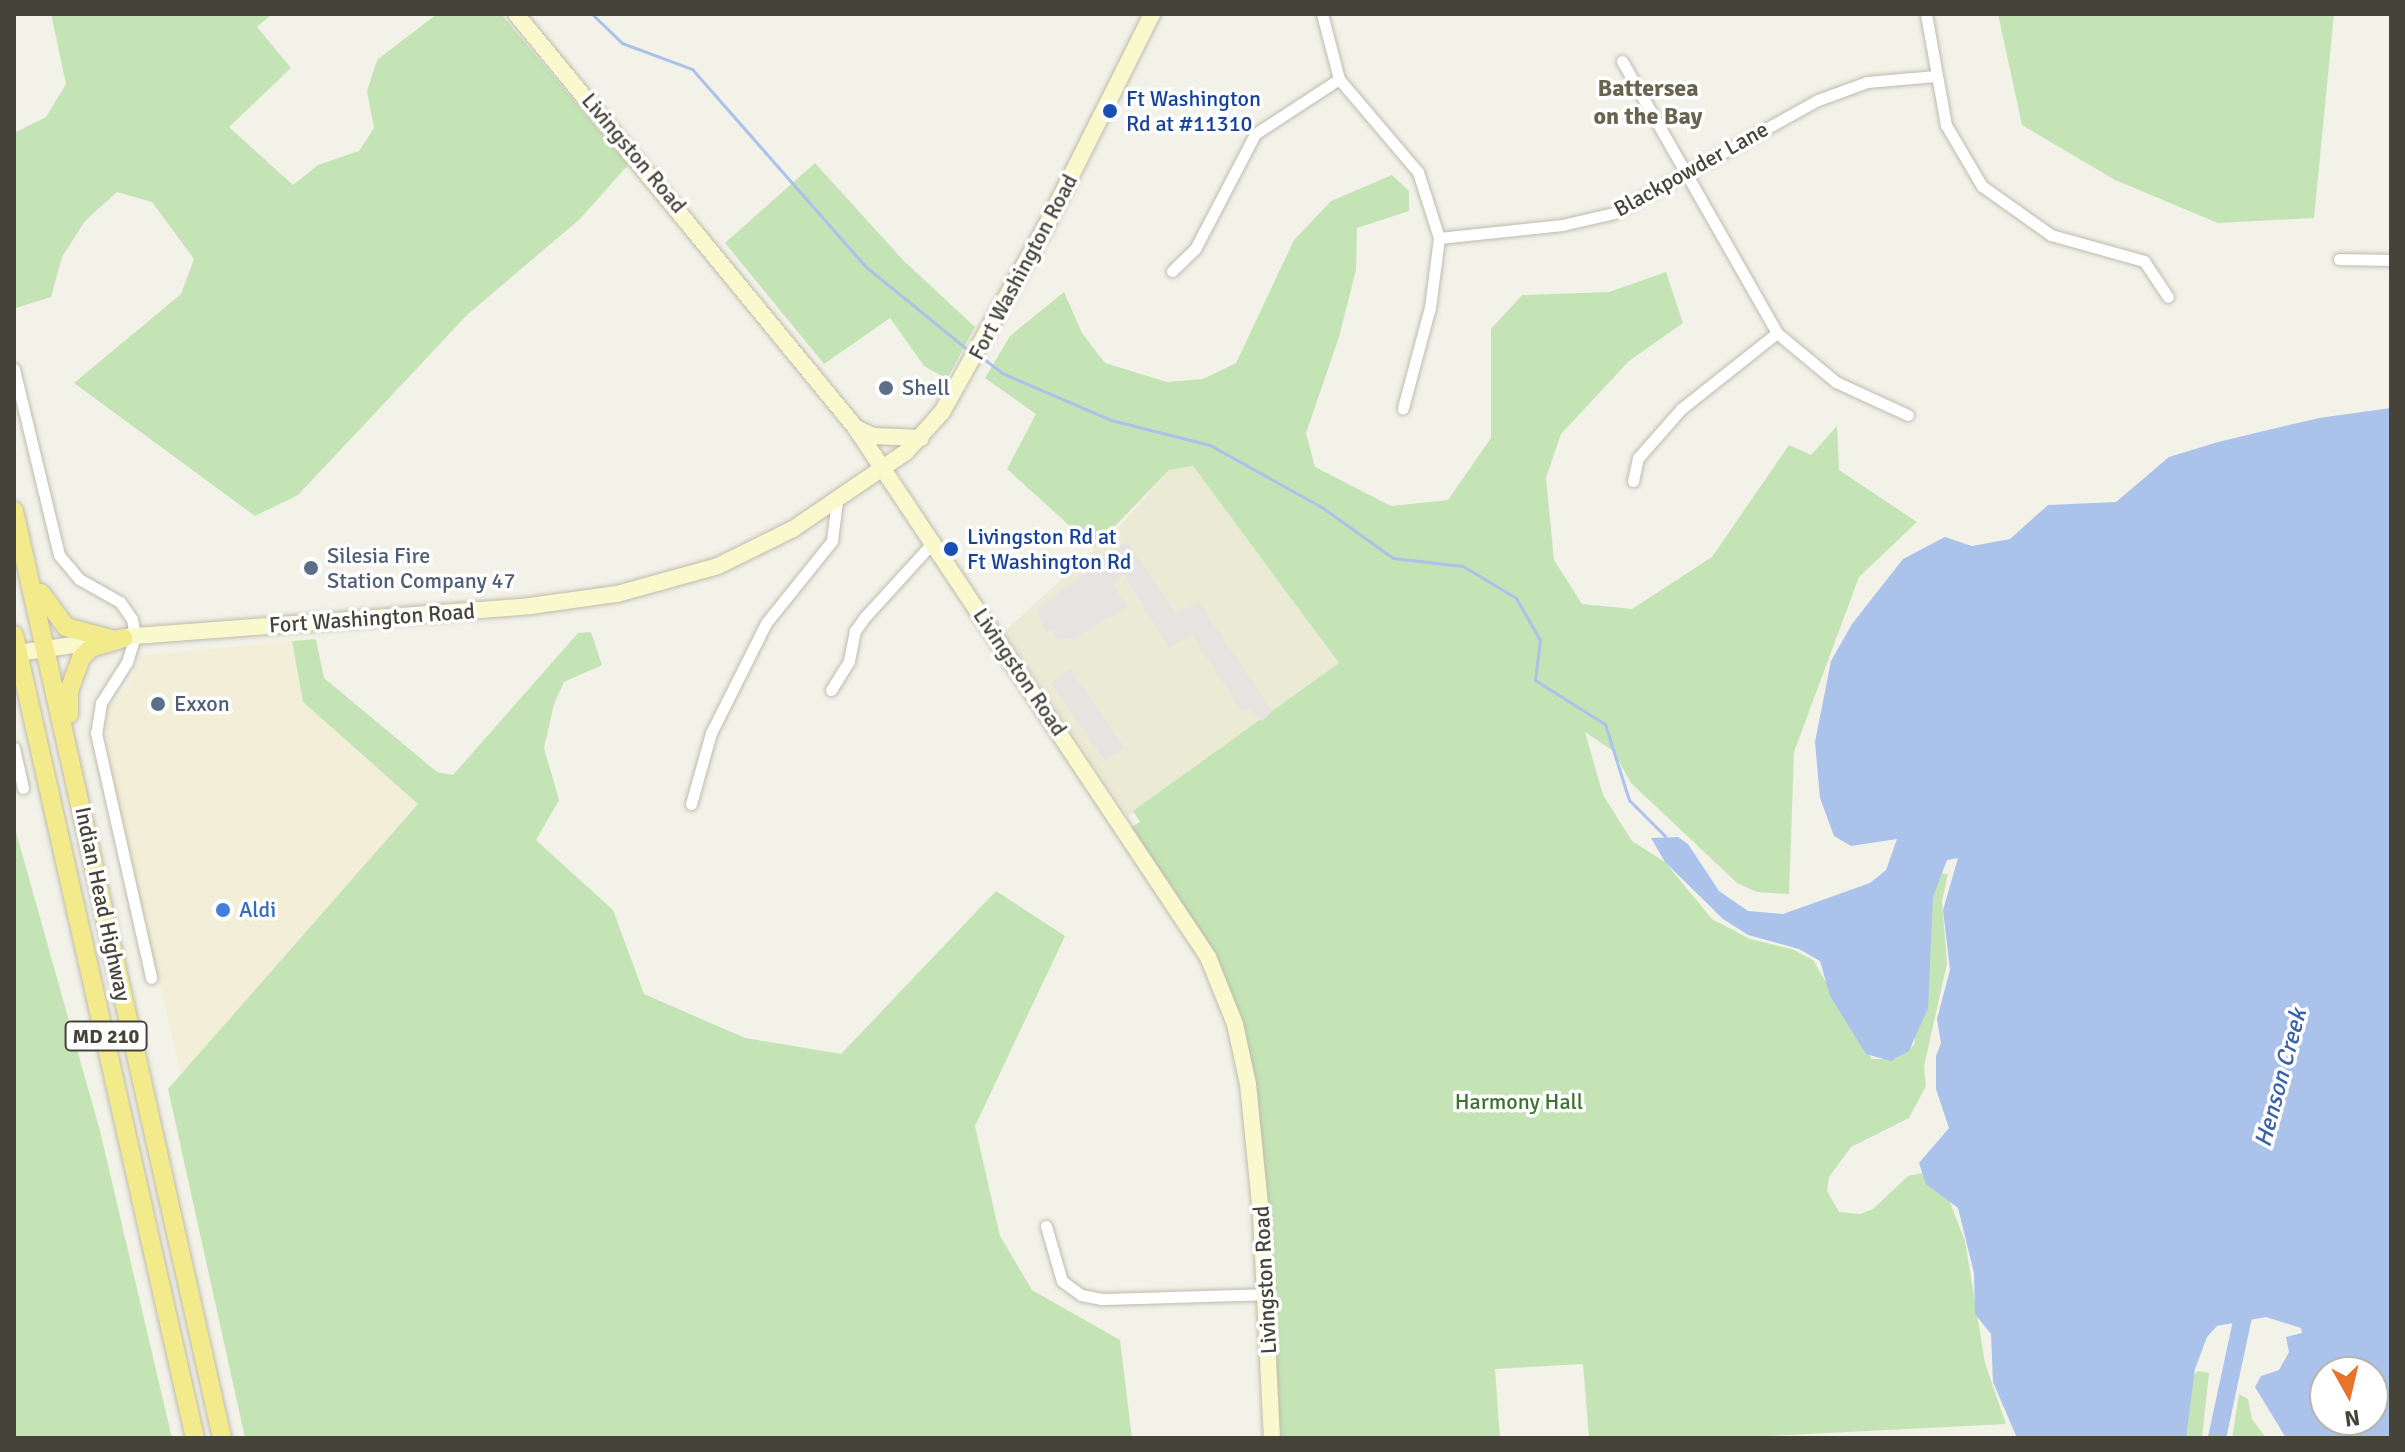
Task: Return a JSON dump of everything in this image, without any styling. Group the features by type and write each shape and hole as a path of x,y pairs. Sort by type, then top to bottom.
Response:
{"highway":[{"name":"Indian Head Highway","path":"14,511 71,752 222,1438"},
{"path":"23,551 56,619 78,633 124,638"},
{"path":"71,752 69,691 74,672 91,648 124,638"},
{"name":"Indian Head Highway","path":"16,644 195,1438"}],"main road":[{"name":"Livingston Road","path":"516,14 855,427 934,541 1217,975 1235,1024 1248,1084 1266,1294 1272,1438"},
{"name":"Fort Washington Road","path":"16,644 46,648 124,638 530,606 617,594 731,560 837,502 921,438 962,380 1046,226 1152,14"},
{"path":"855,427 873,436 921,438"}],"street":[{"path":"1322,14 1339,79 1418,172 1439,238 1430,307 1403,408"},
{"path":"1926,14 1936,76 1952,142 1991,196 2051,235 2144,261 2168,297"},
{"path":"1622,61 1777,333 1836,382 1908,415"},
{"name":"Blackpowder Lane","path":"1439,238 1601,216 1685,175 1847,88 1881,79 1936,76"},
{"path":"1172,271 1195,249 1255,134 1339,79"},
{"path":"2339,259 2391,260"},
{"path":"1633,481 1638,458 1681,409 1777,333"},
{"path":"14,369 59,555 79,579 127,610 119,678 101,703 96,733 151,978"},
{"path":"691,804 711,733 766,623 832,541 837,502"},
{"path":"831,690 849,661 855,631 934,541"},
{"path":"14,748 23,788"},
{"path":"1046,1226 1062,1281 1081,1295 1102,1299 1266,1294"}],"shaded area":[{"path":"1193,466 1340,664 1205,780 1128,816 1004,632 1116,530 1169,470"},
{"path":"1127,541 1176,613 1199,602 1272,711 1262,721 1248,709 1242,711 1191,634 1169,648 1124,575 1113,585 1127,606 1075,638 1057,639 1053,628 1045,633 1037,610"},
{"path":"292,641 303,702 418,804 181,1074 118,808 105,726 107,709 129,684 140,656"},
{"path":"1070,669 1125,748 1105,761 1051,683"}],"green space":[{"path":"51,14 272,14 257,27 291,68 229,127 293,185 318,165 359,151 374,128 367,91 377,60 437,14 501,14 628,165 580,219 468,314 298,495 255,516 74,383 181,294 194,259 152,202 117,192 85,221 62,257 51,297 16,308 14,133 46,117 66,84"},
{"path":"1998,14 2334,14 2314,218 2218,223 2115,180 2022,125"},
{"path":"815,163 903,260 975,327 947,379 924,366 890,318 824,364 725,243"},
{"name":"Harmony Hall","path":"1392,175 1409,191 1409,211 1357,228 1356,270 1339,337 1306,433 1315,467 1391,506 1448,500 1491,438 1491,329 1522,295 1609,292 1666,272 1683,323 1629,361 1561,434 1546,478 1554,560 1582,604 1632,609 1712,557 1789,445 1811,455 1837,426 1839,470 1917,522 1859,577 1794,752 1789,894 1757,892 1737,883 1631,783 1613,751 1585,732 1603,795 1632,841 1665,862 1712,919 1750,939 1792,949 1813,960 1872,1059 1896,1059 1914,1045 1936,873 1948,874 1942,901 1947,964 1924,1066 1926,1086 1909,1118 1851,1147 1829,1177 1827,1191 1839,1212 1860,1214 1873,1209 1908,1176 1923,1173 1944,1187 1965,1241 1985,1363 2006,1424 1729,1438 1589,1438 1583,1364 1495,1369 1500,1438 1274,1438 1267,1279 1234,1016 1130,828 1140,822 1133,811 1339,663 1193,466 1169,470 1094,548 1007,469 1036,414 985,378 1010,336 1064,292 1082,333 1105,363 1167,382 1203,379 1236,363 1294,240 1331,201"},
{"path":"591,632 602,665 564,682 554,704 544,748 559,800 536,840 613,910 644,994 745,1038 841,1054 996,891 1065,936 975,1126 1000,1236 1032,1290 1120,1340 1132,1438 245,1438 168,1089 418,804 303,702 292,641 316,639 324,678 437,772 453,775 578,633"},
{"path":"14,825 100,1131 172,1438 14,1438"},
{"path":"2198,1371 2209,1373 2202,1438 2174,1438 2188,1380"},
{"path":"2239,1394 2248,1399 2252,1419 2266,1438 2232,1438"}],"water":[{"name":"Henson Creek","path":"2391,408 2391,1438 2286,1438 2255,1387 2261,1376 2279,1370 2289,1352 2286,1337 2302,1333 2301,1328 2266,1317 2217,1326 2207,1337 2195,1369 2186,1438 2017,1438 1993,1382 1991,1334 1975,1314 1974,1273 1958,1208 1926,1184 1919,1163 1949,1128 1936,1089 1936,1056 1941,1043 1937,1019 1950,970 1943,910 1958,858 1947,860 1933,897 1928,1008 1909,1051 1891,1061 1866,1054 1830,996 1820,961 1799,949 1748,935 1723,919 1665,862 1651,838 1678,837 1688,844 1719,891 1748,911 1783,914 1870,883 1886,870 1897,839 1851,846 1834,836 1820,798 1815,742 1831,661 1852,624 1903,559 1945,537 1972,546 2010,539 2048,505 2116,502 2169,457 2319,418"}],"waterway":[{"path":"592,14 622,43 692,69 865,266 968,350"},
{"path":"984,359 1002,373 1111,420 1210,445 1323,508 1393,558 1463,566 1516,598 1540,640 1535,680 1605,724 1629,800 1665,836"},
{"path":"2217,1438 2247,1298"}],"place":[{"name":"Ft Washington Rd at #11310","path":"1110,111"},
{"name":"Shell","path":"886,388"},
{"name":"Livingston Rd at Ft Washington Rd","path":"951,549"},
{"name":"Silesia Fire Station Company 47","path":"311,568"},
{"name":"Exxon","path":"158,704"},
{"name":"Aldi","path":"223,910"}],"district":[{"name":"Battersea on the Bay","path":"1648,103"}]}
